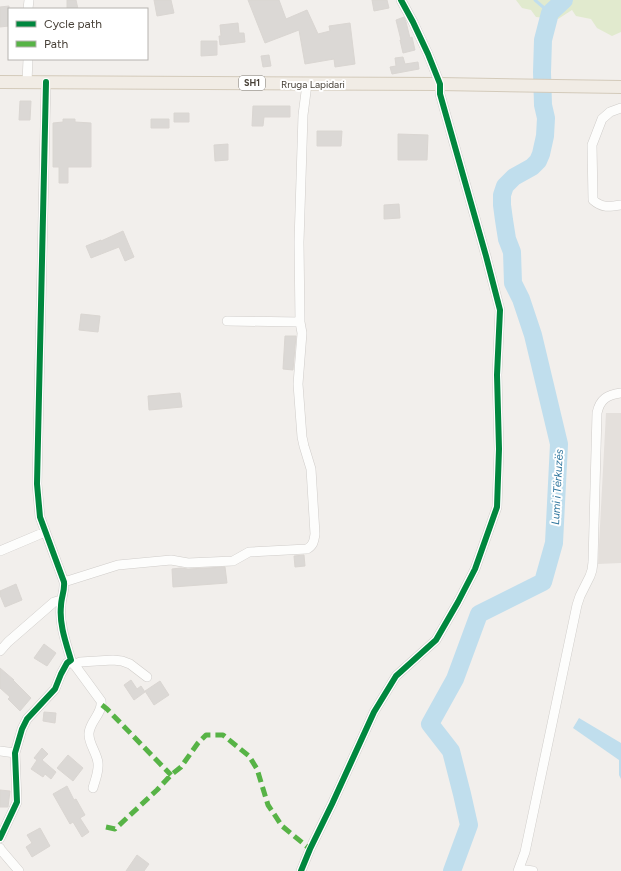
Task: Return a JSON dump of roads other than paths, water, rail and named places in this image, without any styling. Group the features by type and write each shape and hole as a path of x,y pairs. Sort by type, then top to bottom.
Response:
{"main road":[{"name":"Rruga Lapidari","path":"0,82 621,86"}],"street":[{"path":"301,871 374,712 396,676 436,640 458,602 474,570 497,507 499,449 497,375 500,310 440,94 440,84 428,54 401,0"},
{"path":"27,82 28,60"},
{"path":"46,82 38,484 40,517 65,587 60,608 64,638 72,662 101,701 102,705 100,712 89,731 89,738 98,762 98,770 93,788"},
{"path":"64,582 118,565 171,560 188,563 233,561 249,552 308,549 311,547 315,534 311,469 302,437 298,384 302,333 300,322 299,234 303,115 307,84"},
{"path":"621,108 610,112 602,119 592,146 592,200 598,204 610,207 621,205"},
{"path":"227,321 300,322"},
{"path":"533,871 519,870 527,844 578,605 592,570 598,406 601,401 607,397 621,393"},
{"path":"0,551 45,532"},
{"path":"0,651 8,642 54,602 62,600"},
{"path":"0,838 17,802 15,753 26,719 55,690 67,663 113,660 122,661 130,664 147,677"},
{"path":"0,750 15,753"},
{"path":"0,848 19,871"}],"water":[{"path":"579,718 621,743 621,779 619,775 619,760 573,728"}],"waterway":[{"path":"535,0 550,13"},
{"name":"Lumi i Tërkuzës","path":"452,871 469,825 451,751 430,724 455,679 479,614 543,582 554,543 559,444 533,335 521,299 513,283 512,252 507,239 502,195 505,186 514,177 532,167 538,161 541,154 545,136 546,118 543,105 543,40 550,13 564,0"}]}
